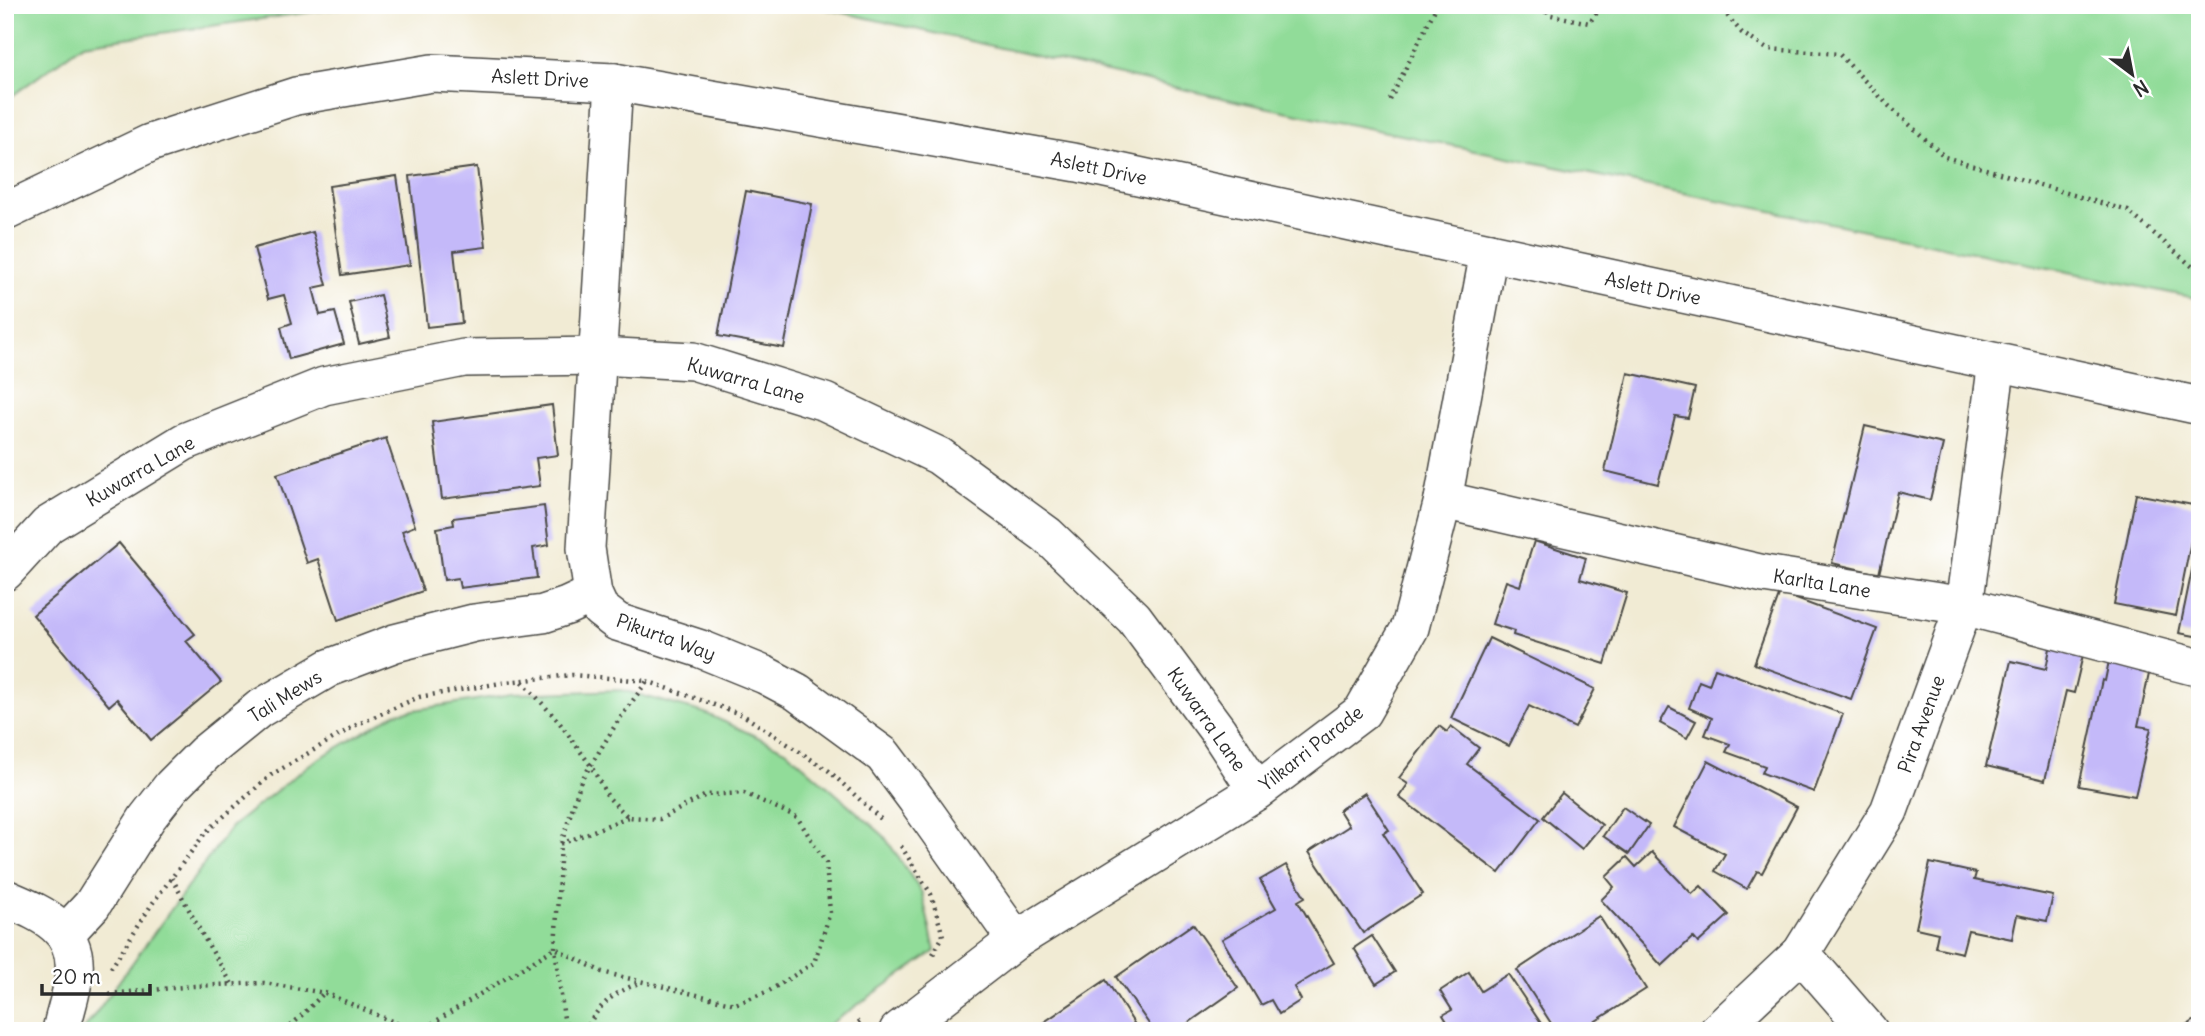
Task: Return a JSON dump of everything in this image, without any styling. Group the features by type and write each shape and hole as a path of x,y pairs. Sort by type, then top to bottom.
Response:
{"street":[{"name":"Aslett Drive","path":"5,212 150,143 296,96 432,74 614,82 1078,163 2200,406"},
{"path":"593,594 586,548 614,82"},
{"name":"Yilkarri Parade","path":"884,1022 1258,791 1362,712 1410,628 1443,500 1489,252"},
{"name":"Kuwarra Lane","path":"5,572 48,525 184,442 324,386 464,358 598,356 693,361 825,402 939,456 1047,535 1134,618 1218,731 1258,791"},
{"name":"Pira Avenue","path":"1718,1031 1801,953 1889,811 1964,606 1997,362"},
{"name":"Karlta Lane","path":"1443,500 1764,574 1964,606 2200,668"},
{"name":"Tali Mews","path":"65,934 92,905 147,818 172,786 205,753 259,709 329,668 395,643 474,623 543,614 593,594"},
{"name":"Pikurta Way","path":"593,594 600,609 617,622 701,649 765,675 797,692 883,755 1016,940"},
{"path":"5,898 55,923 72,944 75,970 61,1031"},
{"path":"1801,953 1869,1031"}],"path":[{"path":"1390,100 1437,5"},
{"path":"1544,5 1547,15 1589,23 1603,5"},
{"path":"1718,5 1742,33 1767,49 1839,54 1889,106 1945,157 2128,211 2200,271"},
{"path":"108,972 206,832 271,775 358,724 418,697 572,675 647,681 743,715 829,771 887,824"},
{"path":"522,681 559,722 591,766 608,797 628,817"},
{"path":"568,1031 555,948 561,844 582,781 618,721 647,681"},
{"path":"555,948 602,972 735,1004 769,991 814,963 830,913 826,863 797,817 744,793 706,795 660,819 628,817 561,844"},
{"path":"894,836 931,894 943,936 930,960"},
{"path":"172,878 233,985"},
{"path":"106,994 264,984 325,993 417,1031 555,948"},
{"path":"585,1031 596,1011 615,993 642,981"},
{"path":"286,1031 325,993"},
{"path":"847,1031 884,1022"}],"green space":[{"path":"5,5 361,5 83,44 5,101"},
{"path":"809,5 2200,5 2200,299 1240,102"},
{"path":"622,690 705,713 786,750 884,836 922,893 935,951 820,1031 83,1031 231,827 310,764 396,713 512,694"}],"building":[{"path":"477,167 486,247 454,251 462,323 427,327 410,176"},
{"path":"397,176 410,265 342,275 329,186"},
{"path":"746,191 812,204 784,348 718,336"},
{"path":"313,232 327,285 313,288 320,315 335,312 344,344 289,359 281,327 292,323 284,295 268,299 254,248"},
{"path":"380,295 390,337 359,344 349,302"},
{"path":"1628,373 1695,388 1688,418 1675,416 1658,484 1605,471"},
{"path":"552,405 558,455 536,458 540,486 442,499 432,422"},
{"path":"1865,426 1943,444 1930,500 1898,492 1879,574 1832,563"},
{"path":"386,438 415,526 402,531 423,591 338,620 318,559 307,563 277,474"},
{"path":"2136,494 2198,506 2176,616 2114,604"},
{"path":"544,506 549,545 533,548 537,578 460,588 458,578 444,580 437,528 454,525 453,518"},
{"path":"2200,536 2200,637 2179,633"},
{"path":"1534,541 1586,558 1580,579 1627,593 1605,664 1513,635 1514,631 1492,624 1506,581 1520,586"},
{"path":"119,543 195,634 186,641 221,682 151,740 117,699 109,706 33,615"},
{"path":"1780,593 1877,629 1851,699 1754,664"},
{"path":"1489,638 1595,689 1575,728 1529,706 1509,746 1451,718"},
{"path":"2050,648 2083,655 2074,693 2066,691 2045,780 1986,766 2011,661 2046,669"},
{"path":"2109,661 2150,669 2138,726 2151,728 2135,796 2079,786 2102,680 2105,681"},
{"path":"1715,668 1843,714 1814,792 1762,773 1765,766 1726,752 1730,744 1705,735 1712,718 1689,708 1699,681 1709,685"},
{"path":"1669,707 1696,721 1687,738 1660,723"},
{"path":"1439,726 1447,732 1451,726 1479,748 1467,764 1540,819 1499,873 1399,797 1408,784 1399,778"},
{"path":"1708,761 1797,807 1762,873 1757,871 1747,889 1715,871 1725,854 1674,827"},
{"path":"1365,793 1389,830 1383,833 1423,894 1363,933 1309,852 1349,826 1339,810"},
{"path":"1562,793 1602,825 1582,849 1543,817"},
{"path":"1623,807 1649,825 1629,854 1603,836"},
{"path":"1652,852 1692,894 1701,886 1729,915 1698,943 1693,937 1662,966 1601,900 1614,887 1606,877 1627,857 1636,867"},
{"path":"1930,863 1976,873 1974,880 2053,896 2047,921 2017,915 2012,939 1968,930 1962,953 1935,947 1938,933 1916,928"},
{"path":"1286,865 1305,897 1298,901 1334,963 1294,987 1301,1000 1279,1014 1271,1000 1261,1005 1222,939 1276,908 1260,880"},
{"path":"1599,916 1646,989 1580,1031 1556,1031 1517,970"},
{"path":"1193,924 1238,988 1177,1031 1154,1031 1116,977"},
{"path":"1372,936 1395,972 1376,984 1354,948"},
{"path":"1469,972 1481,991 1508,974 1546,1031 1453,1031 1443,1015 1452,1010 1440,991"},
{"path":"1106,980 1139,1031 1031,1031"},
{"path":"2200,1017 2200,1031 2178,1031"}]}
